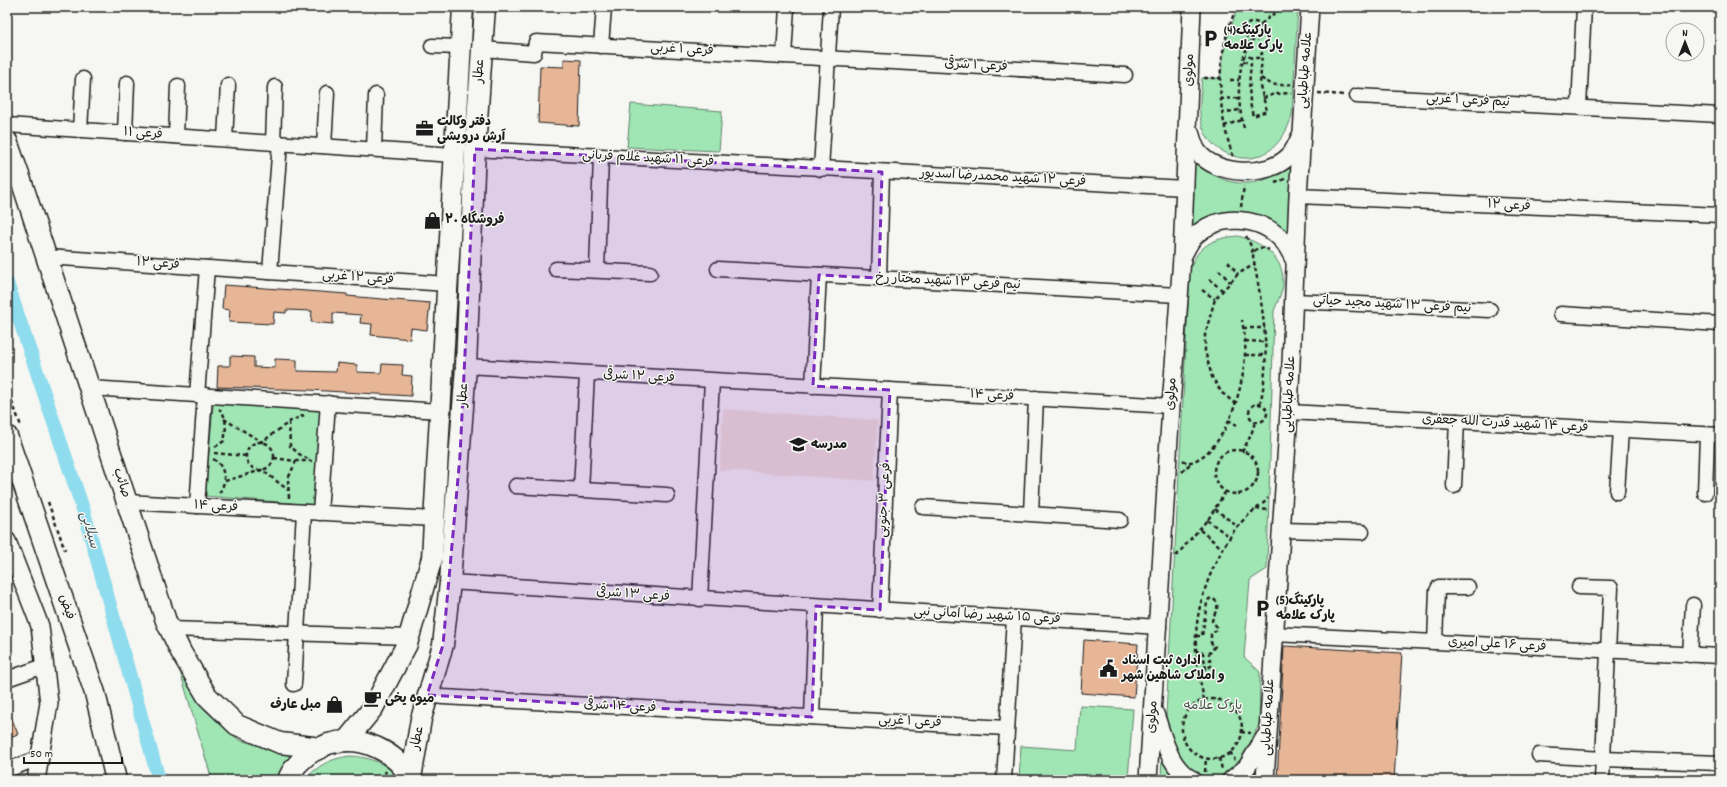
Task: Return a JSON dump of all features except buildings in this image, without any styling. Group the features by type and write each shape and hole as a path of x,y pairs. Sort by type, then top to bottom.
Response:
{"main road":[{"name":"عطار","path":"346,741 373,708 407,644 432,558 462,7"},
{"name":"عطار","path":"412,779 416,741 427,695 443,645 450,582 466,366 475,150 485,7"},
{"name":"صائب","path":"7,141 170,629 181,652 207,696 237,725 280,743 321,748"},
{"name":"فیض","path":"7,436 95,693 116,780"},
{"path":"436,479 458,481"},
{"path":"288,780 290,773 307,755 327,744 346,741 360,742 381,749 399,761 412,779"}],"street":[{"path":"601,46 604,7"},
{"path":"784,56 787,7"},
{"path":"821,168 831,7"},
{"name":"مولوی","path":"1148,780 1159,627 1178,294 1182,258 1192,7"},
{"name":"علامه طباطبایی","path":"1265,780 1274,634 1277,523 1290,412 1298,196 1310,7"},
{"path":"1584,7 1579,107 1720,115"},
{"name":"فرعی ۱ غربی","path":"482,49 534,53 536,42 828,58"},
{"path":"432,46 460,47"},
{"name":"فرعی ۱ شرقی","path":"828,58 1125,75"},
{"path":"80,130 83,79"},
{"path":"125,133 127,83"},
{"path":"225,139 228,85"},
{"path":"176,136 178,86"},
{"path":"270,272 276,143 275,87"},
{"path":"324,146 327,93"},
{"path":"374,149 376,95"},
{"name":"نیم فرعی ۱ غربی","path":"1357,96 1579,107"},
{"name":"فرعی ۱۱","path":"7,125 454,155"},
{"path":"1187,126 1198,152 1216,167 1245,171 1266,169 1280,163 1289,156 1296,146 1302,132"},
{"name":"فرعی ۱۱ شهید غلام قربانی","path":"475,150 821,168"},
{"path":"597,270 601,157"},
{"name":"فرعی ۱۲ شهید محمدرضا اسدپور","path":"821,168 1185,188"},
{"path":"879,278 882,172"},
{"name":"فرعی ۱۲","path":"1298,196 1720,215"},
{"path":"1182,258 1195,236 1207,227 1223,221 1244,228 1261,224 1282,240 1295,261"},
{"name":"فرعی ۱۲","path":"47,257 270,272"},
{"path":"197,506 201,452 202,328 207,268"},
{"path":"556,269 650,273"},
{"name":"نیم فرعی ۱۳ شهید مختار رخ","path":"718,269 1178,294"},
{"name":"فرعی ۱۲ غربی","path":"270,272 447,284"},
{"path":"813,386 819,275"},
{"name":"نیم فرعی ۱۳ شهید مجید حیاتی","path":"1294,301 1490,310"},
{"path":"1561,314 1720,324"},
{"name":"فرعی ۱۲ شرقی","path":"466,366 813,386"},
{"path":"581,490 587,374"},
{"path":"700,599 712,380"},
{"name":"فرعی ۱۴","path":"813,386 1171,406"},
{"path":"90,388 440,411"},
{"name":"فرعی ۳ جنوبی","path":"880,610 890,390"},
{"path":"1031,513 1036,398"},
{"path":"320,513 317,460 328,404"},
{"name":"فرعی ۱۴ شهید قدرت الله جعفری","path":"1290,412 1713,435"},
{"path":"1454,486 1457,421"},
{"path":"1617,492 1621,430"},
{"path":"1705,493 1713,435"},
{"path":"516,486 667,495"},
{"name":"فرعی ۱۴","path":"127,502 434,519"},
{"path":"923,507 1120,520"},
{"path":"294,684 304,512"},
{"path":"1277,523 1362,532"},
{"path":"7,541 40,626 49,703 36,780"},
{"name":"فرعی ۱۳ شرقی","path":"450,582 816,606"},
{"path":"1435,642 1437,591 1439,587 1468,587"},
{"path":"1579,587 1611,588 1602,780"},
{"path":"1690,655 1693,605"},
{"path":"812,717 816,606"},
{"name":"فرعی ۱۵ شهید رضا امانی نبی","path":"816,606 1159,627"},
{"path":"1004,780 1014,618"},
{"path":"170,629 409,637"},
{"name":"فرعی ۱۶ علی امیری","path":"1274,634 1720,656"},
{"path":"7,679 44,666"},
{"name":"فرعی ۱۴ شرقی","path":"427,695 442,698 812,717"},
{"path":"1153,708 1172,758 1180,769 1199,780"},
{"name":"فرعی ۱ غربی","path":"812,717 1007,728"},
{"path":"1231,780 1247,767 1255,757 1264,741 1269,725"},
{"path":"1539,755 1720,763"},
{"path":"7,770 39,758"}],"path":[{"path":"1229,7 1236,8 1224,48 1220,99 1221,113 1233,157"},
{"path":"1261,24 1282,7"},
{"path":"1253,22 1261,24 1264,32 1261,38 1256,41 1250,40 1246,36 1246,27 1253,22"},
{"path":"1244,128 1239,110 1239,80 1244,55 1250,40"},
{"path":"1243,61 1252,64 1249,88 1253,116 1267,110 1263,98 1260,77 1262,53 1258,58 1252,58 1244,55"},
{"path":"1260,77 1268,83 1275,85 1294,84 1294,93 1275,94 1263,98"},
{"path":"1230,80 1239,80"},
{"path":"1305,92 1357,96"},
{"path":"1220,99 1238,98"},
{"path":"1221,113 1239,110"},
{"path":"1224,126 1242,120"},
{"path":"1228,155 1243,160 1245,171 1240,210 1255,264 1265,328 1265,382 1260,404"},
{"path":"1244,228 1255,240"},
{"path":"1253,256 1255,250 1259,248 1264,248 1271,251 1260,242"},
{"path":"1228,262 1238,274"},
{"path":"1236,404 1226,398 1212,377 1206,360 1204,342 1215,299 1238,274 1255,264"},
{"path":"1219,270 1230,282"},
{"path":"1209,279 1222,290"},
{"path":"1202,290 1215,299"},
{"path":"1180,476 1187,466 1215,443 1236,404 1242,384 1245,355 1242,320"},
{"path":"1243,328 1265,328"},
{"path":"1245,341 1265,342"},
{"path":"1245,355 1266,355"},
{"path":"201,452 224,441 226,431 222,411 202,396"},
{"path":"288,490 262,470 253,468 249,465 246,456 249,447 257,442 262,442 289,422 328,404"},
{"path":"1260,404 1266,409 1267,415 1261,422 1255,422 1250,418 1248,411 1252,406 1260,404"},
{"path":"224,419 270,446 274,454 274,458 270,466 262,470 225,480"},
{"path":"1228,420 1237,425"},
{"path":"289,422 290,446 299,454 317,460"},
{"path":"1242,452 1252,435 1255,422"},
{"path":"1232,451 1242,452 1251,457 1258,469 1255,482 1245,492 1237,494 1226,491 1218,485 1214,478 1214,470 1216,463 1226,453 1232,451"},
{"path":"201,452 246,456"},
{"path":"197,506 213,499 221,492 225,480 223,471 216,460 201,452"},
{"path":"274,458 296,461 317,460"},
{"path":"1181,458 1187,463 1195,460"},
{"path":"290,499 288,479 296,461"},
{"path":"1173,553 1172,561 1200,530 1226,491"},
{"path":"1204,700 1196,651 1198,616 1203,595 1212,572 1230,537 1256,509 1264,504 1271,494"},
{"path":"1215,509 1238,527"},
{"path":"1256,509 1268,509 1277,523"},
{"path":"1207,520 1230,537"},
{"path":"1200,530 1223,549"},
{"path":"1196,636 1202,636 1207,603 1212,598 1216,600 1218,606 1212,621 1217,627 1217,630 1211,634 1210,638 1211,643 1215,646 1209,654 1211,666 1206,669 1203,653 1196,651"},
{"path":"1214,699 1223,701 1231,706 1241,722 1241,732 1238,743 1234,749 1226,755 1216,758 1206,758 1196,755 1188,748 1183,739 1183,719 1188,710 1195,704 1204,700 1214,699"},
{"path":"1199,780 1206,758"}],"highlighted area":[{"path":"475,149 882,172 879,278 819,275 813,386 890,390 880,610 816,606 812,717 427,695 443,645 460,456"}],"shaded area":[{"name":"مدرسه","path":"723,409 878,420 874,481 719,470"}],"green space":[{"path":"1232,7 1298,7 1292,115 1283,136 1276,144 1269,151 1260,156 1250,158 1239,158 1216,147 1205,133 1200,116 1202,78 1220,78 1226,41 1237,10"},
{"path":"631,104 722,111 719,151 627,147"},
{"path":"1195,160 1216,176 1228,181 1240,183 1252,183 1264,180 1276,175 1288,167 1292,169 1289,233 1286,235 1275,226 1191,230 1192,162"},
{"name":"پارک علامه","path":"1238,236 1262,246 1275,257 1282,272 1283,285 1274,311 1267,569 1250,580 1244,657 1260,672 1259,724 1241,762 1235,769 1220,778 1211,779 1198,775 1180,759 1170,734 1166,715 1190,269 1198,254 1208,244 1229,237"},
{"path":"214,397 322,406 314,505 205,496"},
{"path":"177,661 205,710 239,740 291,754 281,780 212,780"},
{"path":"1080,706 1133,709 1128,780 1019,780 1021,746 1077,750"},
{"path":"350,756 378,762 396,774 401,780 304,780 315,770 330,761"},
{"path":"1162,757 1164,764 1179,780 1161,780"}],"waterway":[{"name":"سیلابی","path":"7,283 83,509 159,780"}],"place":[{"name":"پارکینگ(4) پارک علامه","path":"1211,38"},
{"name":"دفتر وکالت آرش درویشی","path":"424,129"},
{"name":"فروشگاه ۲۰","path":"432,220"},
{"name":"مدرسه","path":"798,445"},
{"name":"پارکینگ(5) پارک علامه","path":"1263,608"},
{"name":"اداره ثبت اسناد و املاک شاهین شهر","path":"1109,668"},
{"name":"میوه یخی","path":"372,699"},
{"name":"مبل عارف","path":"334,705"}]}
